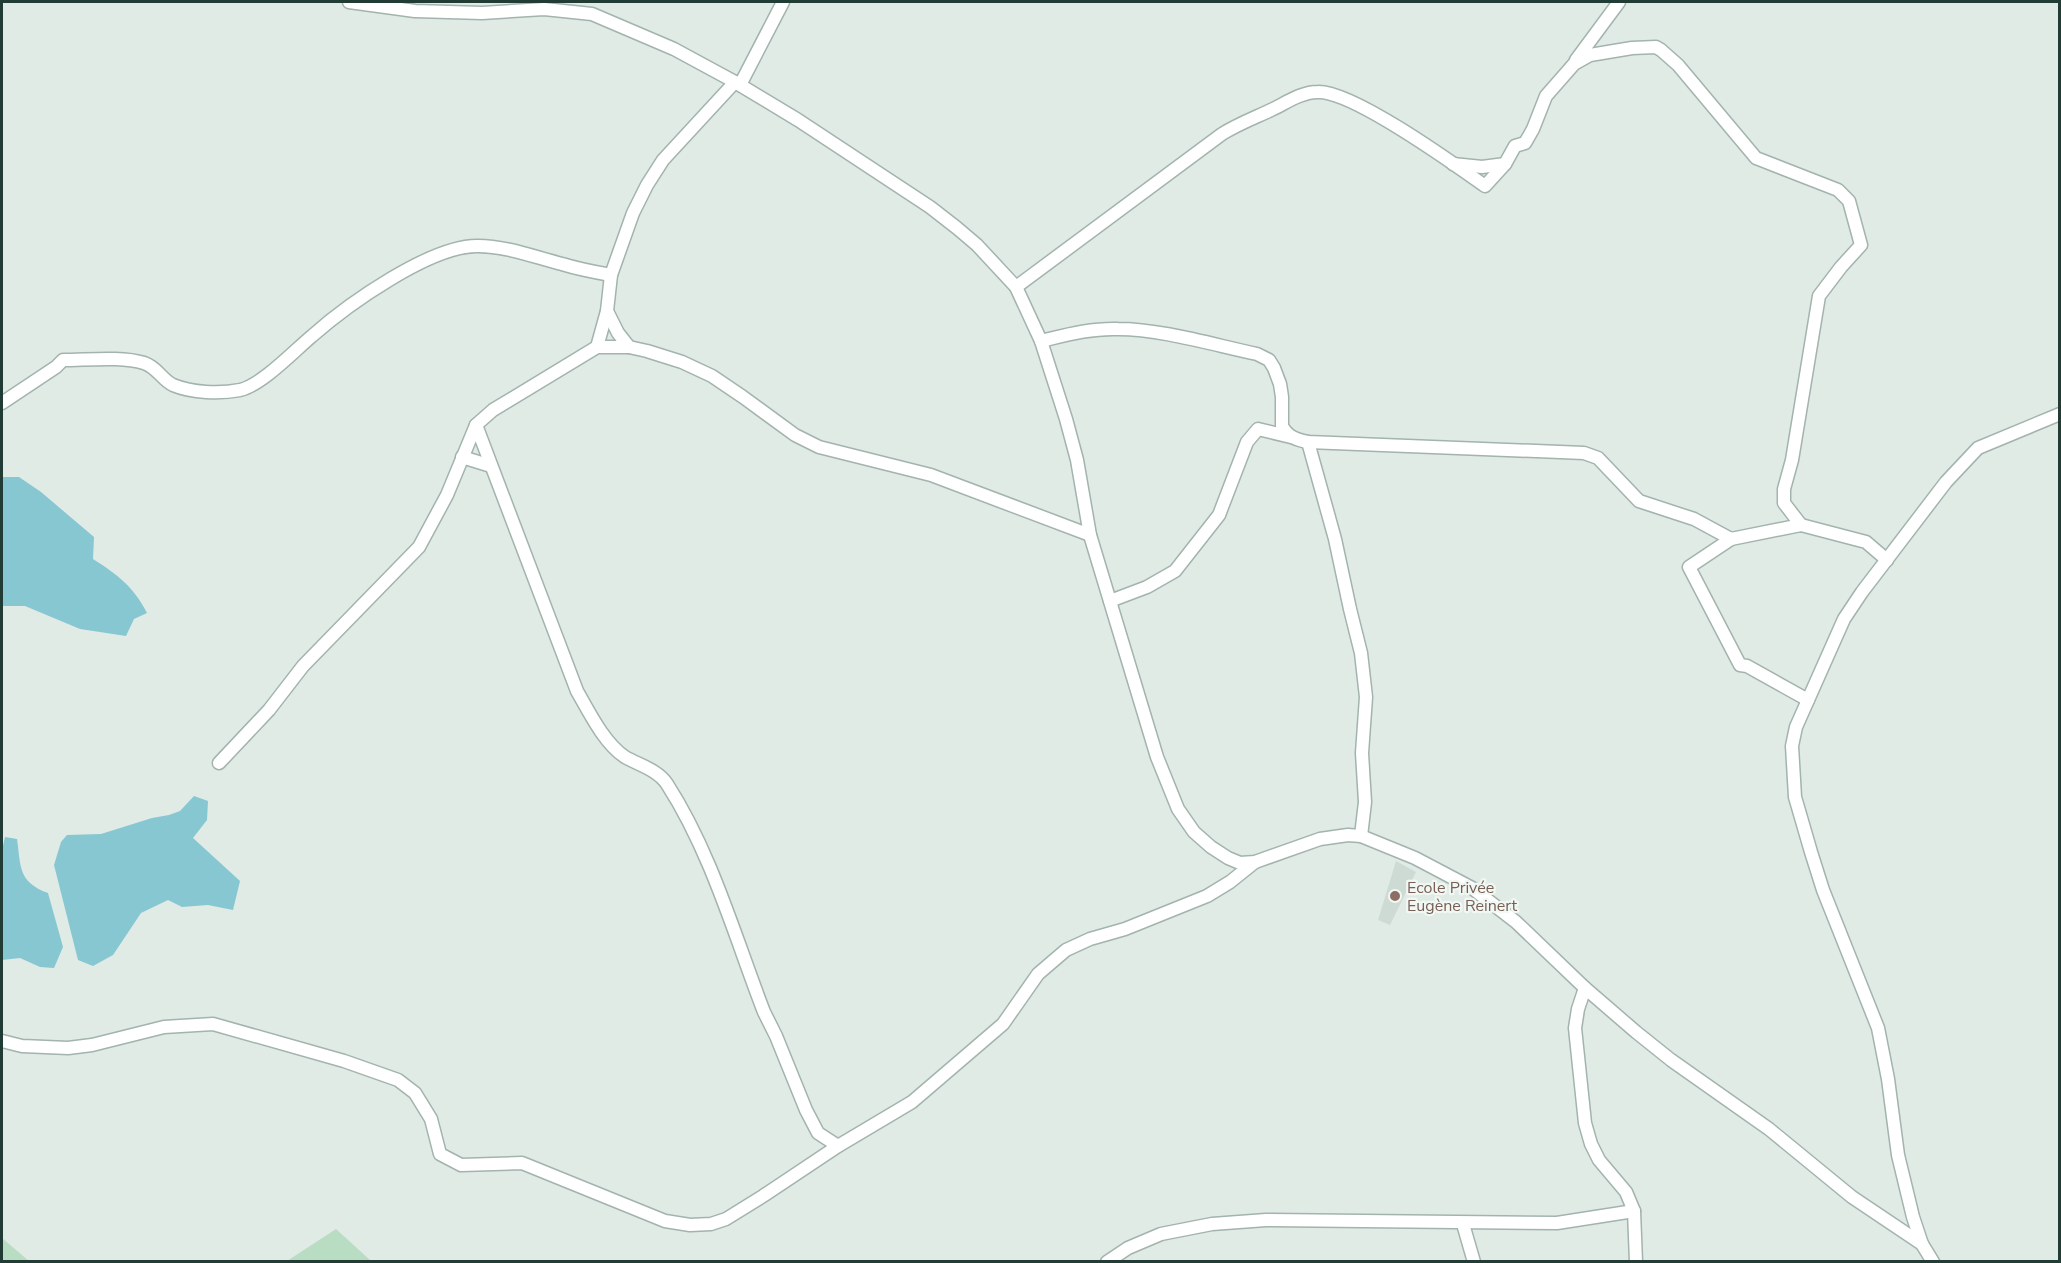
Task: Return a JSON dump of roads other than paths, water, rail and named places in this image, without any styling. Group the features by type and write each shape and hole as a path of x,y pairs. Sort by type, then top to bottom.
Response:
{"street":[{"path":"350,2 415,11 482,13 527,5 592,15 674,49 737,83 798,120 930,207 977,245 1016,287 1041,341 1072,440 1090,535 1156,757 1178,809 1194,832 1211,847 1240,863 1255,862 1320,839 1348,835 1361,836 1415,858 1472,888 1516,922 1586,988 1671,1060 1769,1129 1860,1202 1922,1244"},
{"path":"597,347 607,311 610,275 646,185 663,160 737,83 783,2"},
{"path":"1016,287 1222,134 1302,95 1319,92 1345,99 1370,111 1485,186 1505,164 1515,146 1525,143 1546,96 1574,64 1619,2"},
{"path":"1574,64 1590,55 1656,47 1678,65 1756,158 1838,190 1849,201 1861,245 1840,267 1819,296 1792,460 1784,489 1784,503 1801,525"},
{"path":"1454,164 1482,167 1505,164"},
{"path":"2,403 13,393 56,367 63,360 131,360 153,367 171,385 200,391 241,390 256,384 321,328 374,291 408,270 445,252 464,246 518,252 610,275"},
{"path":"607,311 628,347"},
{"path":"1041,341 1083,331 1119,328 1152,332 1257,354 1269,360 1274,368 1282,397 1282,426 1291,437"},
{"path":"219,763 269,710 303,666 419,547 447,495 476,425 494,410 597,347 628,347 682,362 712,376 795,435 819,447 931,475 1090,535"},
{"path":"1933,1262 1922,1244 1912,1216 1898,1155 1888,1079 1878,1028 1823,890 1795,797 1792,746 1796,727 1844,619 1946,483 1978,448 2060,414"},
{"path":"476,425 577,691 600,730 624,756 646,767 665,782 700,846 764,1012 806,1110 818,1133 837,1146"},
{"path":"1110,601 1147,587 1175,572 1220,515 1247,442 1258,429 1308,442 1584,453 1598,458 1639,501 1694,519 1731,538"},
{"path":"1308,442 1335,539 1362,653 1366,698 1362,753 1365,802 1361,836"},
{"path":"462,457 490,466"},
{"path":"1808,700 1747,666 1740,665 1689,567 1731,538 1801,525 1866,542 1887,560"},
{"path":"2,1041 22,1046 68,1048 92,1045 164,1027 213,1024 344,1061 398,1080 415,1093 431,1119 440,1154 461,1165 522,1162 665,1221 690,1225 711,1224 726,1219 764,1196 837,1146 912,1102 1004,1024 1038,974 1066,950 1207,896 1230,882 1255,862"},
{"path":"1586,988 1578,1009 1575,1028 1584,1123 1599,1160 1626,1192 1634,1211 1636,1262"},
{"path":"1107,1262 1128,1248 1161,1234 1212,1224 1266,1220 1463,1224 1557,1223 1634,1211"},
{"path":"1463,1224 1474,1262"}],"water":[{"path":"2,477 19,477 41,492 94,537 93,559 124,582 136,595 147,613 134,619 126,636 80,629 25,606 2,606"},
{"path":"194,796 208,801 207,820 193,838 240,881 233,910 208,905 182,907 168,900 141,913 113,955 93,966 78,960 54,865 61,842 67,835 101,834 169,815 180,811"},
{"path":"5,837 17,839 21,865 26,878 38,889 48,893 63,947 54,968 40,967 20,958 2,960 2,850"}],"place":[{"name":"Ecole Privée Eugène Reinert","path":"1395,896"}]}
